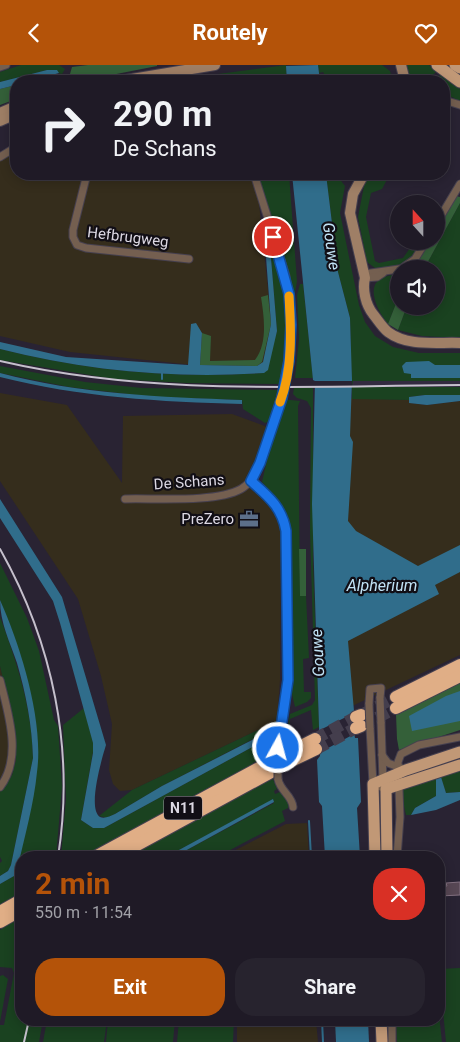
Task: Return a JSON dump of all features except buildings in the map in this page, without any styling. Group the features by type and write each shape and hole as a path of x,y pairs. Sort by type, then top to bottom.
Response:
{"highway":[{"path":"460,665 396,703 460,676"},
{"path":"284,755 316,744"},
{"name":"N11","path":"107,851 274,770"},
{"name":"N11","path":"126,851 274,770"},
{"path":"0,912 15,903"},
{"path":"0,922 15,913"}],"main road":[{"path":"156,75 215,65"},
{"path":"437,65 460,82"},
{"path":"456,65 460,68"},
{"path":"361,180 358,186 354,228 364,276 369,283 375,309 374,315 388,331 410,342 460,343"},
{"path":"380,784 401,770 460,752"},
{"path":"380,784 399,785 460,765"},
{"path":"380,784 387,801 387,851"},
{"path":"375,851 380,784"},
{"path":"387,801 399,785"},
{"path":"381,1026 382,1042"}],"street":[{"path":"0,67 6,65"},
{"name":"Hefbrugweg","path":"86,180 73,230 73,237 77,245 86,248 189,259"},
{"path":"256,180 286,277 291,325 287,375 282,398 260,463 251,481 277,505 286,531 288,680 284,755 274,770 280,787 290,797 293,807"},
{"path":"445,209 460,184"},
{"path":"364,276 376,271 383,273 390,271"},
{"name":"De Schans","path":"125,499 212,497 235,491 251,481"},
{"path":"0,680 12,751 11,767 0,787"},
{"path":"370,689 381,689 382,755 380,784 361,723 369,704 370,689"},
{"path":"397,851 401,754 418,745 460,737"},
{"path":"382,755 388,763 401,770"},
{"path":"392,1026 392,1042"}],"shaded area":[{"path":"10,156 10,180 257,180 273,338 261,370 70,352 0,336 0,161"},
{"path":"352,381 460,381 460,387 352,387"},
{"path":"0,393 67,405 122,483 123,416 232,414 270,428 246,481 274,511 281,529 280,680 277,721 132,790 120,791 113,784 109,770 112,724 101,676 78,599 0,481"},
{"name":"Alpherium","path":"349,398 409,400 410,403 427,405 460,401 460,655 348,708 344,642"},
{"path":"0,666 11,712 16,760 12,775 0,792"},
{"path":"307,823 309,851 234,851 286,824"},
{"path":"237,1026 317,1026 318,1042 237,1042"}],"green space":[{"path":"21,65 59,65 65,69 62,74 47,70 27,75 10,75 10,79 0,82 0,72"},
{"path":"88,65 157,65 111,75 66,75 70,74 72,67"},
{"path":"286,65 287,75 210,75"},
{"path":"318,65 382,65 390,71 391,75 325,75 323,72 319,73"},
{"path":"407,65 429,65 436,72 433,75 409,75"},
{"path":"450,82 460,89 460,102 450,97"},
{"path":"10,86 10,101 0,105 0,89"},
{"path":"260,180 289,180 297,281 295,293 296,340 290,384 288,384 293,348 293,300 281,245"},
{"path":"327,180 340,180 345,186 340,213 359,305 365,322 375,336 393,347 419,353 460,353 460,365 402,366 411,374 411,378 460,378 460,381 353,381 352,387 460,387 460,395 425,395 409,397 409,400 352,399 350,318 338,272"},
{"path":"366,180 387,180 382,189 371,193 366,217 375,261 379,263 390,261 390,266 375,268 367,262 358,217"},
{"path":"456,196 460,197 460,203 445,230 445,215"},
{"path":"460,203 460,338 422,336 398,330 404,315 445,315 445,260 429,260 434,250 445,250 445,230"},
{"path":"267,248 271,248 277,257 286,297 287,340 281,384 187,383 114,379 0,360 0,349 65,363 164,374 231,375 264,373 277,331 271,258 268,256"},
{"path":"409,250 416,250 409,259 393,260 403,258"},
{"path":"424,250 434,250 429,260 418,260"},
{"path":"390,276 390,315 392,315 388,324 381,315 374,296 375,284"},
{"path":"300,284 303,284 313,378 295,378 299,339 297,295"},
{"path":"268,295 271,324 262,362 257,366 200,365 202,333 211,336 210,361 255,360 262,346 264,330 261,297"},
{"path":"392,315 404,315 398,330 388,324"},
{"path":"0,366 85,382 142,388 280,390 271,420 265,423 243,409 242,400 153,397 69,387 0,373"},
{"path":"294,388 313,388 313,562 319,727 313,730 311,710 290,719 288,740 286,741 290,714 312,705 315,700 310,531 311,408 307,401 297,398 293,394"},
{"path":"281,399 300,401 298,406 300,595 306,596 309,658 303,659 304,692 311,692 311,698 307,702 295,707 292,694 287,522 278,500 262,482"},
{"path":"299,549 306,549 306,596 300,596"},
{"path":"0,563 27,618 39,651 54,720 58,726 62,787 57,851 17,851 38,747 35,718 26,675 0,600"},
{"path":"0,617 27,704 33,758 11,865 8,871 0,876 0,863 2,861 0,857 0,792 12,775 16,760 11,712 0,666"},
{"path":"460,683 460,730 399,750 396,714"},
{"path":"84,708 94,746 81,820 93,828 104,828 267,739 263,734 162,786 107,818 99,816 132,790 277,721 272,746 273,752 253,763 254,765 98,851 62,851 66,799 63,725"},
{"path":"460,769 460,792 446,793 441,778 436,796 415,808 411,815 406,815 403,802 403,788"},
{"path":"273,779 277,789 274,791 275,794 280,792 284,795 288,808 282,811 285,821 228,851 185,851 274,803 273,800 177,851 134,851 264,780 265,783"},
{"path":"15,862 15,897 0,905 0,884 12,877"},
{"path":"15,920 15,1026 42,1026 39,1042 0,1042 0,1025 4,1025 14,973 12,968 0,967 0,930"},
{"path":"460,968 460,1042 446,1042 445,969"},
{"path":"3,975 8,979 0,1022 0,976"},
{"path":"46,1026 106,1026 104,1042 43,1042"},
{"path":"107,1026 174,1026 173,1042 106,1042"},
{"path":"178,1026 234,1026 233,1042 177,1042"},
{"path":"396,1026 440,1026 442,1042 397,1042"}],"water":[{"path":"318,65 319,75 287,75 286,66"},
{"path":"47,70 57,70 59,73 52,75 27,75"},
{"path":"10,79 10,86 0,89 0,82"},
{"name":"Gouwe","path":"293,180 327,180 338,272 350,318 352,380 350,436 353,442 348,521 356,531 418,566 460,545 460,572 435,585 439,594 348,641 354,711 353,727 355,738 358,738 361,802 357,808 360,851 325,851 322,806 319,802 317,760 320,756 312,504 315,381 313,380"},
{"path":"266,257 271,258 277,331 268,370 264,373 231,375 164,374 98,368 32,357 0,349 0,342 66,357 188,365 191,324 196,323 202,333 200,365 257,366 263,362 271,324"},
{"path":"429,361 435,365 460,365 460,378 411,378 411,374 404,373 402,366 406,362"},
{"path":"0,373 60,386 90,390 151,396 242,400 242,404 181,402 90,394 0,377"},
{"path":"460,395 460,401 427,405 409,403 409,397"},
{"path":"0,499 62,597 106,745 95,794 96,812 100,817 115,814 162,786 264,734 267,739 104,828 93,828 81,820 93,753 93,743 53,601 0,518"},
{"path":"0,600 23,662 34,708 38,752 34,795 22,851 15,851 14,876 0,884 0,876 8,871 11,865 33,758 26,698 0,608"},
{"path":"460,691 460,721 412,731 409,716 446,696"},
{"path":"441,777 446,793 460,792 460,800 436,810 411,815 415,808 436,796 436,779"},
{"path":"273,799 274,802 185,851 177,851"},
{"path":"335,1026 368,1026 369,1042 336,1042"}],"pier":[{"path":"312,381 352,381 352,387 312,387"},
{"path":"356,712 356,733 317,754 316,732"}],"waterway":[{"path":"162,372 162,379"},
{"path":"309,821 311,851"},
{"path":"322,1026 323,1042"}],"tunnel":[{"path":"361,715 396,697"},
{"path":"361,726 396,708"},
{"path":"315,739 356,717"},
{"path":"316,749 356,728"}],"railway":[{"path":"0,361 114,380 229,387 460,385"},
{"path":"0,549 34,622 55,698 61,737 64,777 63,817 59,851"},
{"path":"24,1042 28,1026"}],"slow traffic":[{"path":"280,402 289,361 291,325 289,296"}],"place":[{"name":"PreZero","path":"249,519"}],"route":[{"path":"273,237 286,277 289,294 291,325 289,361 282,398 260,463 251,481 277,505 286,531 288,680 278,736 278,748"}]}
